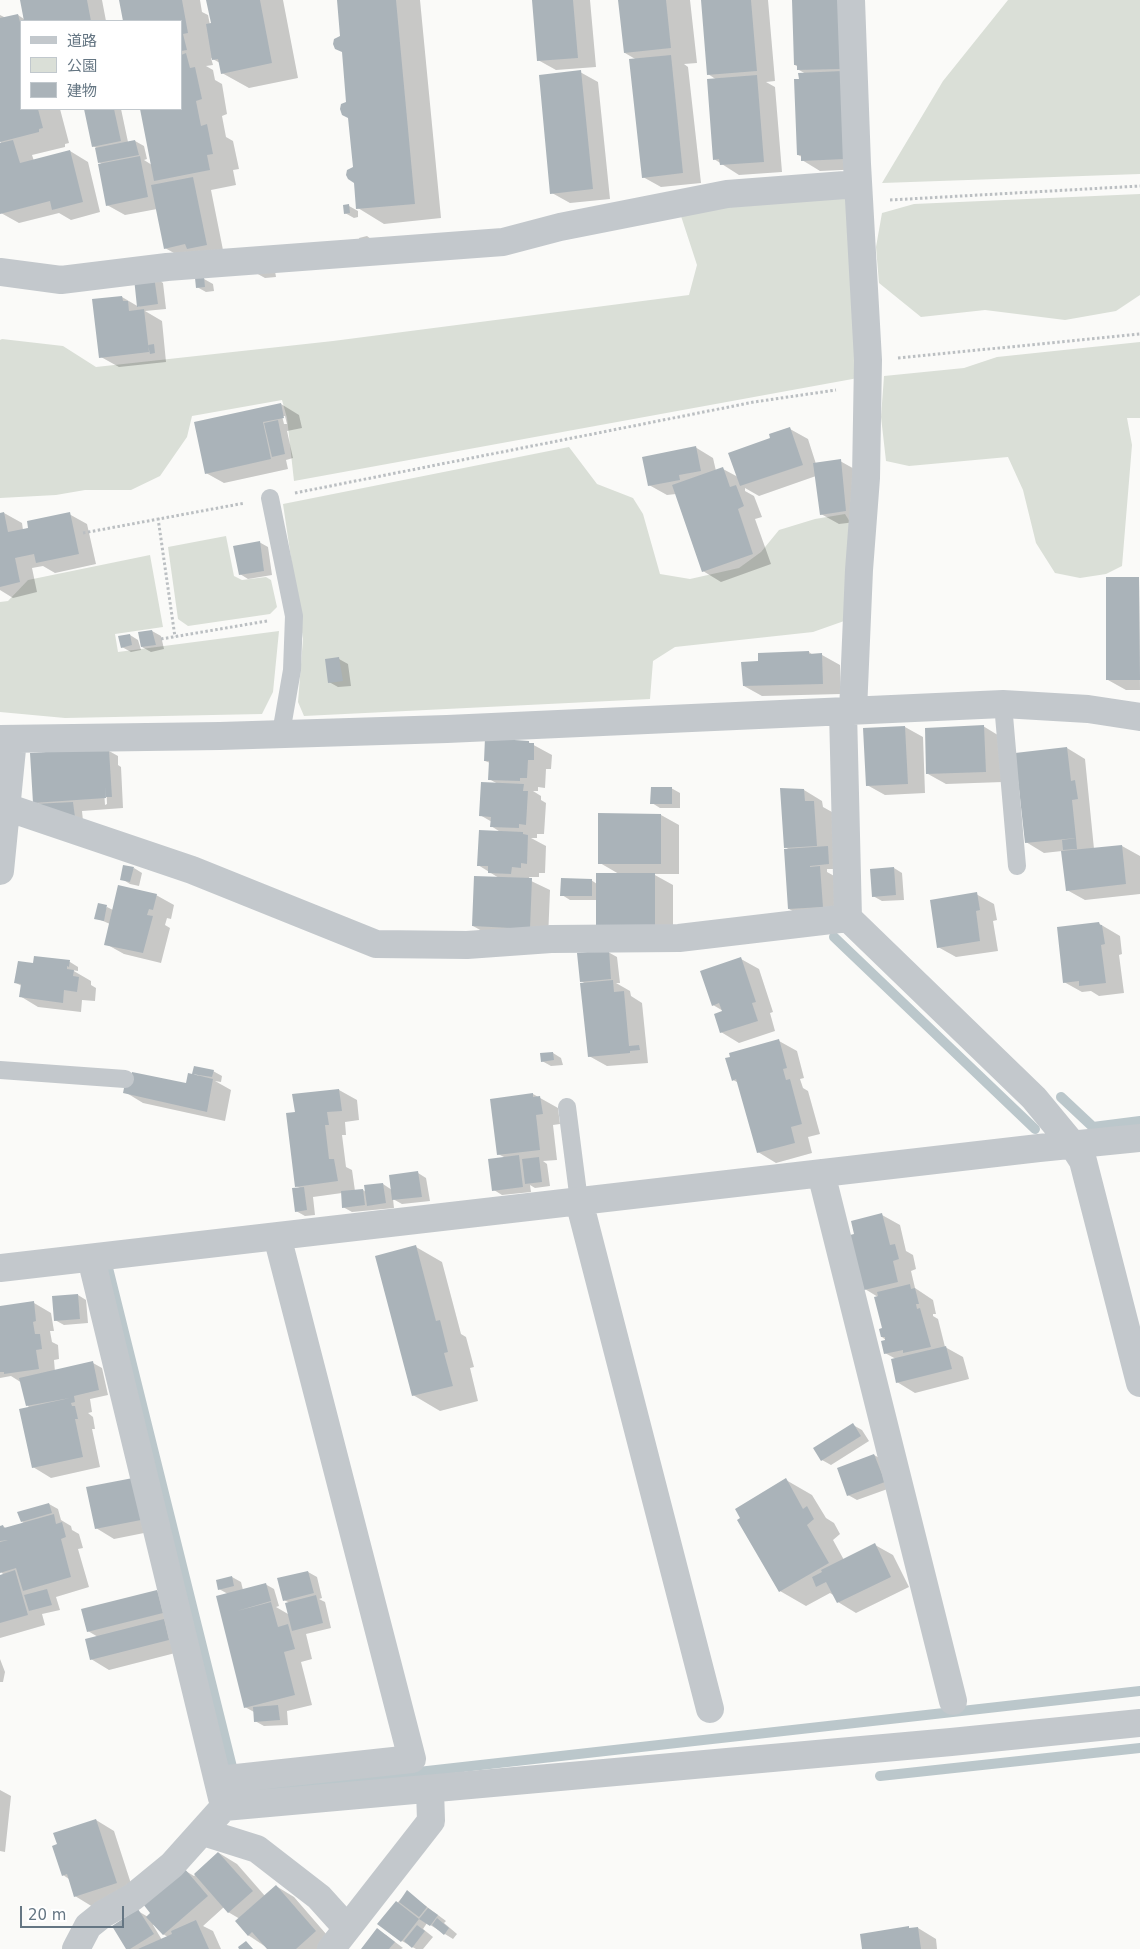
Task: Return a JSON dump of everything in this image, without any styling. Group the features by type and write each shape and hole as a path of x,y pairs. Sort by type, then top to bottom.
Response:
{"street":[{"path":"851,0 868,373 866,478 848,711 848,918 1034,1098 1072,1144 1083,1161 1140,1383"},
{"path":"0,272 61,280 167,267 504,242 560,227 727,194 859,192"},
{"path":"0,871 6,808 7,739 447,729 1004,704 1088,709 1140,717"},
{"path":"6,808 192,870 376,944 468,946 551,940 679,938 848,918"},
{"path":"0,1268 1072,1144 1140,1138"},
{"path":"821,1173 953,1701"},
{"path":"579,1201 710,1710"},
{"path":"218,1780 412,1759 277,1236"},
{"path":"91,1258 224,1807"},
{"path":"76,1949 88,1926 103,1914 134,1897 172,1864 224,1807 1140,1723"},
{"path":"203,1832 257,1849 319,1897 339,1939 431,1821 430,1789"}],"lane":[{"path":"270,498 294,616 292,670 281,733"},
{"path":"1004,704 1016,866"},
{"path":"0,1070 125,1080"},
{"path":"567,1107 579,1201"}],"path":[{"path":"859,192 1140,186"},
{"path":"83,533 754,402 868,373 1140,334"},
{"path":"158,518 175,637"},
{"path":"162,639 294,616"}],"green space":[{"path":"1008,0 1140,0 1140,174 882,183 943,81"},
{"path":"851,193 858,378 294,481 287,418 282,400 192,416 187,437 160,476 131,490 85,490 56,495 0,498 0,340 2,339 63,346 96,367 333,341 689,295 697,265 680,213"},
{"path":"1140,194 1140,295 1116,311 1065,320 985,310 921,317 879,283 876,247 882,213 914,204"},
{"path":"1140,342 1140,418 1127,418 1132,445 1122,566 1106,574 1080,578 1055,573 1036,543 1023,490 1008,457 909,466 886,461 881,417 884,376 964,368 997,357"},
{"path":"569,447 597,484 633,498 643,514 660,574 690,579 739,568 761,552 779,530 815,519 845,514 852,525 847,620 813,632 675,647 653,661 650,699 304,716 298,702 303,639 283,504"},
{"path":"226,536 234,576 242,580 266,577 271,580 277,607 270,614 188,626 178,619 168,547"},
{"path":"150,555 163,627 115,634 118,652 279,631 273,692 262,714 65,718 0,712 0,602 8,601 28,580"}],"building":[{"path":"20,0 87,0 91,20 24,20"},
{"path":"119,0 182,0 188,33 183,34 187,50 182,51 182,20 123,20"},
{"path":"206,0 260,0 272,63 221,74 218,59 212,60 206,24 211,23"},
{"path":"337,0 396,0 415,204 356,209 354,183 346,175 347,170 353,167 348,118 342,115 340,109 341,104 346,102 342,52 335,49 333,44 334,39 340,36"},
{"path":"532,0 573,0 578,58 537,61"},
{"path":"618,0 666,0 671,48 624,53"},
{"path":"701,0 751,0 757,71 707,75"},
{"path":"792,0 839,0 841,69 797,70 797,65 794,65"},
{"path":"18,14 20,22 20,110 38,110 43,128 39,129 39,132 0,142 0,18"},
{"path":"186,53 190,68 195,67 202,99 196,101 201,126 207,124 213,154 207,155 210,170 154,181 140,110 182,110 182,55"},
{"path":"671,55 683,173 642,178 629,59"},
{"path":"581,70 593,189 550,194 539,75"},
{"path":"842,71 845,159 801,161 801,155 797,155 794,79 799,79 798,73"},
{"path":"757,75 764,162 720,165 719,159 713,160 707,79"},
{"path":"84,110 114,110 121,141 92,147"},
{"path":"13,140 20,163 70,150 83,202 52,210 50,201 0,214 0,143"},
{"path":"135,140 139,155 98,163 95,148"},
{"path":"140,156 148,197 106,206 98,164"},
{"path":"193,177 207,245 187,249 185,244 164,249 151,185"},
{"path":"349,204 350,213 344,214 343,205"},
{"path":"154,276 158,304 137,307 134,278"},
{"path":"204,277 205,287 196,288 195,278"},
{"path":"122,296 123,301 128,301 129,311 144,309 149,352 99,358 92,299"},
{"path":"154,344 155,353 150,354 148,345"},
{"path":"281,403 284,418 263,422 271,459 205,474 194,422"},
{"path":"278,420 285,454 272,457 264,423"},
{"path":"790,427 803,465 740,486 728,453 770,438 769,434"},
{"path":"696,446 701,471 679,475 680,480 648,486 642,457"},
{"path":"841,459 846,511 820,515 813,463"},
{"path":"723,467 730,487 736,485 744,506 738,509 753,554 702,572 672,485"},
{"path":"4,512 8,532 28,528 27,521 70,512 79,554 36,563 34,554 15,558 20,582 0,587 0,513"},
{"path":"260,541 264,571 239,575 233,546"},
{"path":"1106,577 1139,577 1140,680 1106,680"},
{"path":"152,630 156,645 141,647 138,632"},
{"path":"130,634 132,645 121,648 118,636"},
{"path":"809,651 809,654 822,653 823,684 743,686 741,662 758,661 758,653"},
{"path":"339,657 343,681 328,683 325,659"},
{"path":"984,725 986,772 926,774 925,728"},
{"path":"905,726 908,784 866,786 863,728"},
{"path":"485,738 534,743 534,760 528,760 527,778 520,778 520,781 488,780 489,761 484,761"},
{"path":"1067,747 1071,781 1075,780 1078,799 1072,800 1076,838 1025,843 1015,753"},
{"path":"94,749 109,750 112,797 106,797 105,785 106,798 33,803 30,753"},
{"path":"481,782 524,784 523,791 528,791 526,825 519,824 519,828 490,827 491,817 479,816"},
{"path":"651,787 672,787 672,804 650,804"},
{"path":"780,788 804,789 805,801 814,801 817,846 784,848"},
{"path":"73,802 75,817 34,804"},
{"path":"598,813 661,814 661,864 598,864"},
{"path":"479,830 523,832 523,834 528,835 527,864 521,863 521,868 512,867 511,874 488,873 488,866 477,866"},
{"path":"1076,838 1077,849 1063,850 1062,840"},
{"path":"1122,845 1126,884 1066,891 1061,851"},
{"path":"828,846 829,864 810,866 820,866 823,907 788,909 784,849"},
{"path":"123,865 134,867 130,882 120,880"},
{"path":"894,867 896,895 872,897 870,869"},
{"path":"596,873 655,873 655,927 596,926"},
{"path":"474,876 532,878 530,929 472,926"},
{"path":"561,878 592,879 592,896 560,896"},
{"path":"118,885 157,894 153,910 149,909 147,915 153,916 143,953 104,945"},
{"path":"977,892 980,910 976,911 980,941 937,948 930,900"},
{"path":"98,903 107,905 104,921 94,919"},
{"path":"1099,922 1102,925 1105,944 1101,945 1106,983 1079,986 1079,981 1063,983 1057,927"},
{"path":"609,950 611,979 580,982 577,953"},
{"path":"34,956 70,960 67,969 74,970 73,976 79,977 77,992 64,990 63,1003 19,997 21,984 14,983 18,961 33,963"},
{"path":"741,957 756,1002 752,1003 758,1021 720,1033 714,1014 722,1011 719,1003 712,1006 700,971"},
{"path":"613,980 614,992 624,991 629,1046 639,1045 640,1050 630,1051 630,1053 588,1057 580,983"},
{"path":"779,1039 787,1068 783,1069 786,1080 790,1079 802,1124 791,1127 795,1143 757,1153 736,1079 732,1081 725,1058 730,1057 729,1053"},
{"path":"553,1052 554,1060 541,1062 540,1053"},
{"path":"194,1066 214,1070 212,1077 192,1074"},
{"path":"132,1072 186,1083 188,1073 213,1079 207,1112 123,1093 126,1078 131,1079"},
{"path":"339,1089 342,1111 327,1112 329,1125 325,1125 329,1159 334,1159 338,1181 295,1187 286,1113 295,1112 292,1094"},
{"path":"533,1093 533,1097 540,1096 543,1114 536,1115 540,1150 497,1155 490,1099"},
{"path":"519,1155 523,1187 492,1191 488,1159"},
{"path":"539,1157 542,1182 525,1184 522,1159"},
{"path":"418,1171 422,1197 392,1200 389,1175"},
{"path":"383,1183 386,1203 367,1206 364,1185"},
{"path":"304,1187 307,1210 295,1212 292,1188"},
{"path":"363,1189 365,1205 342,1208 341,1191"},
{"path":"882,1213 890,1245 895,1244 899,1259 893,1261 898,1282 864,1290 850,1235 854,1234 851,1221"},
{"path":"416,1245 436,1321 440,1320 448,1352 444,1353 453,1386 412,1396 375,1256"},
{"path":"910,1284 911,1289 915,1288 919,1304 916,1304 917,1309 920,1308 931,1347 903,1353 903,1350 884,1354 881,1341 885,1340 885,1337 881,1337 879,1329 882,1328 874,1297 878,1296 877,1292"},
{"path":"78,1294 80,1319 54,1321 52,1296"},
{"path":"34,1301 36,1321 33,1322 35,1334 40,1334 42,1349 36,1350 39,1369 4,1374 4,1372 0,1372 0,1306"},
{"path":"946,1346 952,1369 896,1383 891,1359"},
{"path":"93,1361 99,1390 74,1396 75,1402 71,1403 72,1406 75,1406 78,1419 75,1419 83,1457 32,1468 19,1409 70,1398 26,1406 19,1378"},
{"path":"853,1423 861,1436 821,1461 813,1448"},
{"path":"874,1454 885,1482 847,1496 837,1468"},
{"path":"133,1478 141,1520 95,1529 86,1487"},
{"path":"786,1478 803,1509 807,1506 814,1519 807,1525 829,1563 779,1592 737,1520 740,1518 735,1509"},
{"path":"49,1503 52,1513 21,1522 17,1512"},
{"path":"54,1514 56,1524 62,1522 66,1537 61,1539 71,1577 23,1591 16,1568 0,1573 0,1542 8,1540 0,1541 0,1526 3,1525 4,1528"},
{"path":"875,1543 891,1577 837,1603 826,1582 816,1587 812,1577 822,1572 821,1570"},
{"path":"15,1570 28,1615 0,1623 0,1575"},
{"path":"308,1571 314,1593 283,1601 277,1578"},
{"path":"232,1576 234,1586 218,1590 216,1580"},
{"path":"266,1583 271,1601 237,1611 271,1602 278,1627 288,1624 295,1649 284,1652 295,1695 244,1708 216,1596"},
{"path":"47,1589 52,1605 29,1611 24,1595"},
{"path":"157,1590 163,1613 87,1632 81,1609"},
{"path":"316,1595 323,1623 292,1631 285,1603"},
{"path":"164,1619 169,1640 90,1660 85,1639"},
{"path":"278,1705 280,1720 254,1722 253,1707"},
{"path":"96,1819 117,1883 74,1897 67,1874 62,1876 52,1846 57,1844 53,1833"},
{"path":"218,1852 253,1891 228,1913 194,1874"},
{"path":"184,1868 208,1896 163,1935 146,1917 150,1913 143,1904"},
{"path":"276,1885 316,1931 296,1949 267,1949 252,1932 248,1936 235,1921"},
{"path":"407,1890 427,1907 419,1917 399,1902"},
{"path":"396,1901 419,1919 401,1942 377,1924"},
{"path":"428,1908 438,1915 430,1926 419,1919"},
{"path":"138,1909 154,1934 130,1949 126,1949 112,1926"},
{"path":"437,1918 449,1928 444,1935 432,1925"},
{"path":"196,1920 209,1949 138,1949 172,1934 171,1931"},
{"path":"417,1925 425,1931 412,1948 404,1941"},
{"path":"909,1926 909,1928 918,1927 921,1949 862,1949 860,1934"},
{"path":"377,1928 395,1942 389,1949 361,1949"},
{"path":"246,1941 253,1949 239,1949 238,1947"}],"waterway":[{"path":"834,937 1035,1129"},
{"path":"1061,1097 1093,1127 1140,1121"},
{"path":"108,1268 232,1767"},
{"path":"249,1791 1140,1691"},
{"path":"880,1776 1140,1748"}]}
